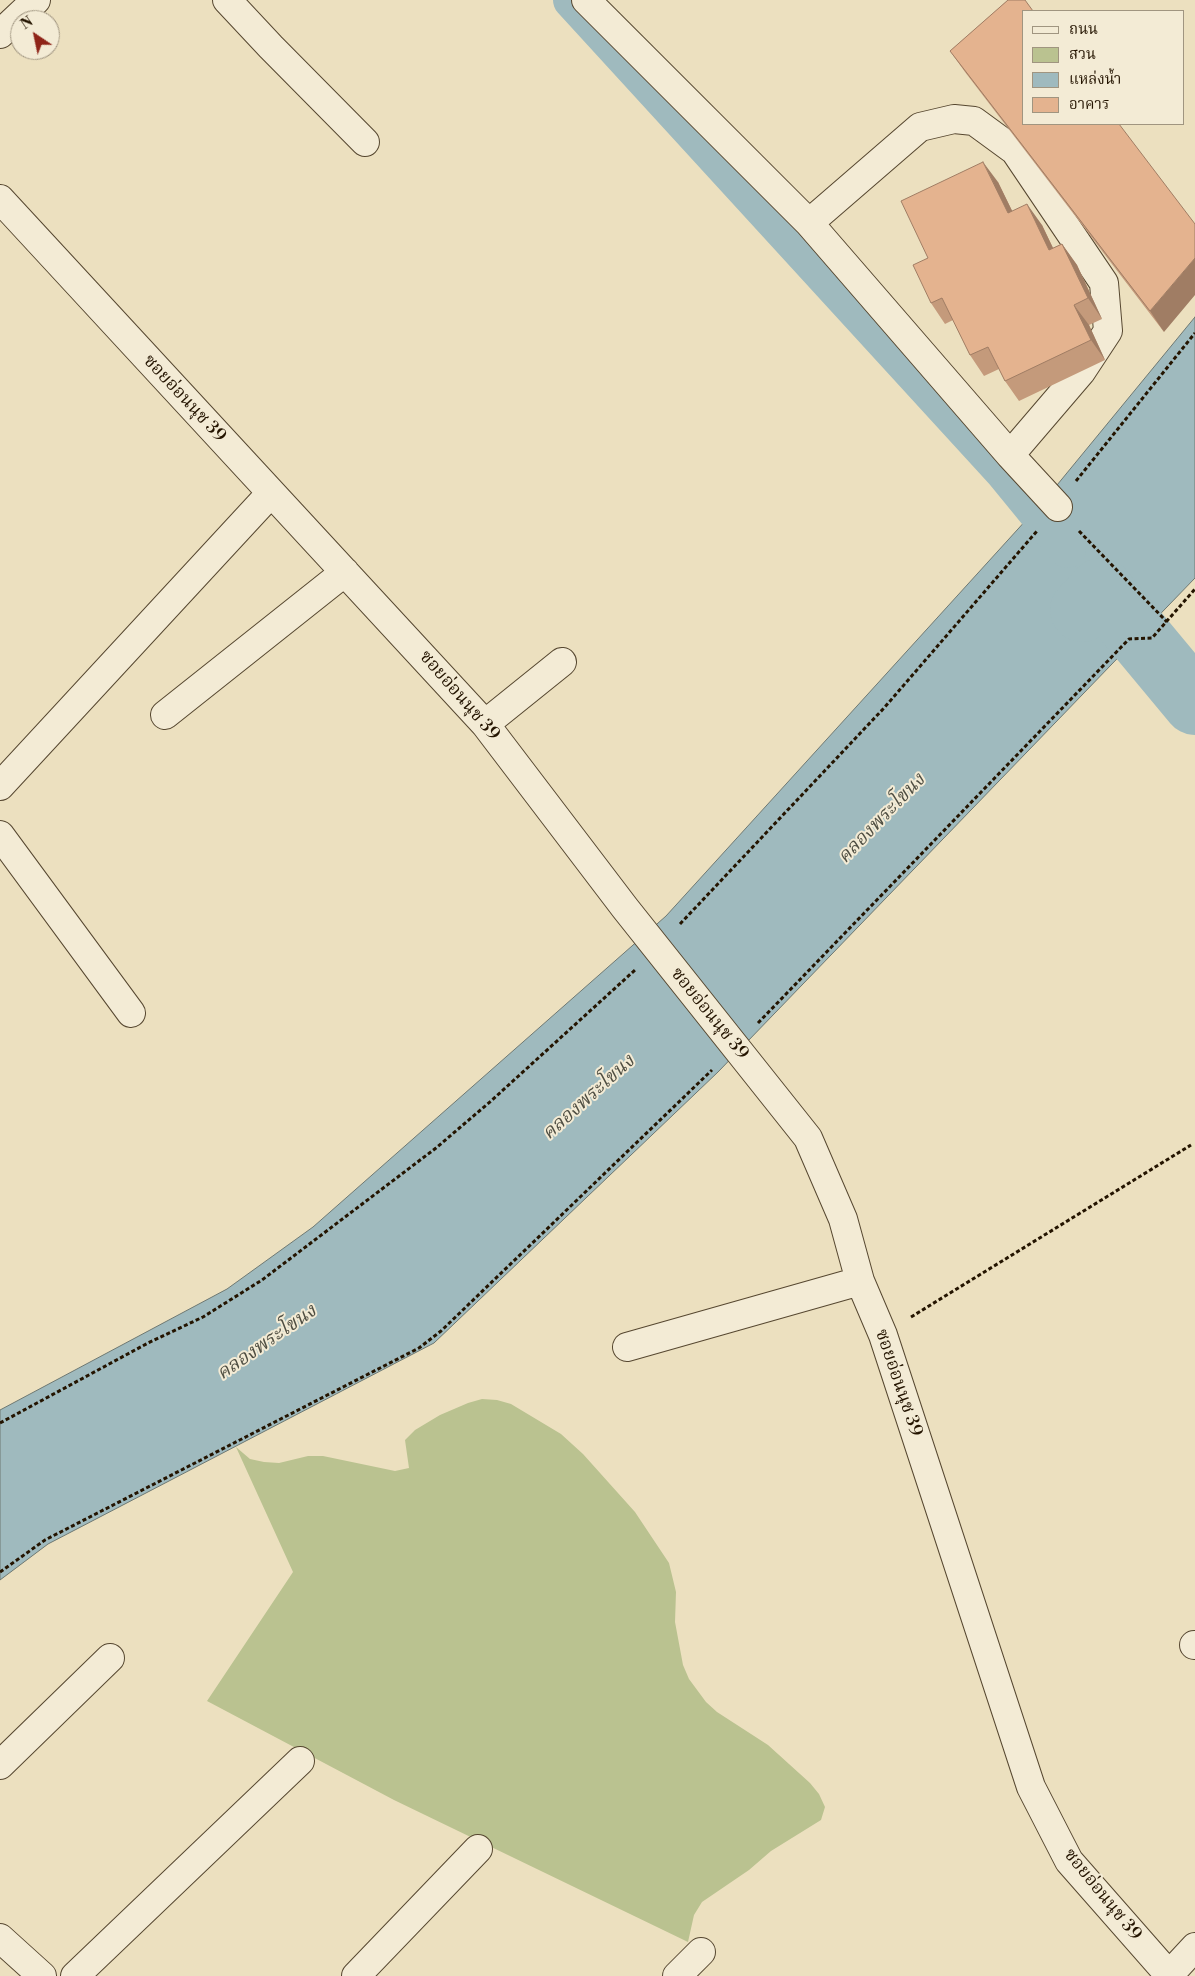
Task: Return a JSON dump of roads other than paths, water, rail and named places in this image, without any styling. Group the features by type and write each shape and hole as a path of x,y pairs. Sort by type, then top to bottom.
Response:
{"street":[{"path":"0,34 36,0"},
{"path":"227,0 365,142"},
{"path":"586,0 809,223 1010,455 1057,519"},
{"path":"809,223 920,127 954,119 974,121 1015,151 1104,283 1108,331 1081,372 1010,455"},
{"name":"ซอยอ่อนนุช 39","path":"0,199 486,724 624,908 808,1138 843,1219 860,1281 883,1335 1031,1787 1069,1861 1170,1975"},
{"path":"0,786 271,493"},
{"path":"165,715 345,572"},
{"path":"486,724 562,662"},
{"path":"0,835 130,1013"},
{"path":"627,1347 860,1281"},
{"path":"0,1766 110,1658"},
{"path":"76,1976 300,1761"},
{"path":"356,1976 478,1850"},
{"path":"0,1938 42,1976"},
{"path":"1170,1975 1195,1947"},
{"path":"677,1976 701,1952"}],"water":[{"name":"คลองพระโขนง","path":"1195,317 1195,578 718,1072 434,1343 48,1544 0,1580 0,1410 227,1289 313,1227 666,916 1048,496"}],"waterway":[{"path":"572,0 1004,472 1067,549"},
{"path":"1082,610 1101,590 1195,703"}]}
